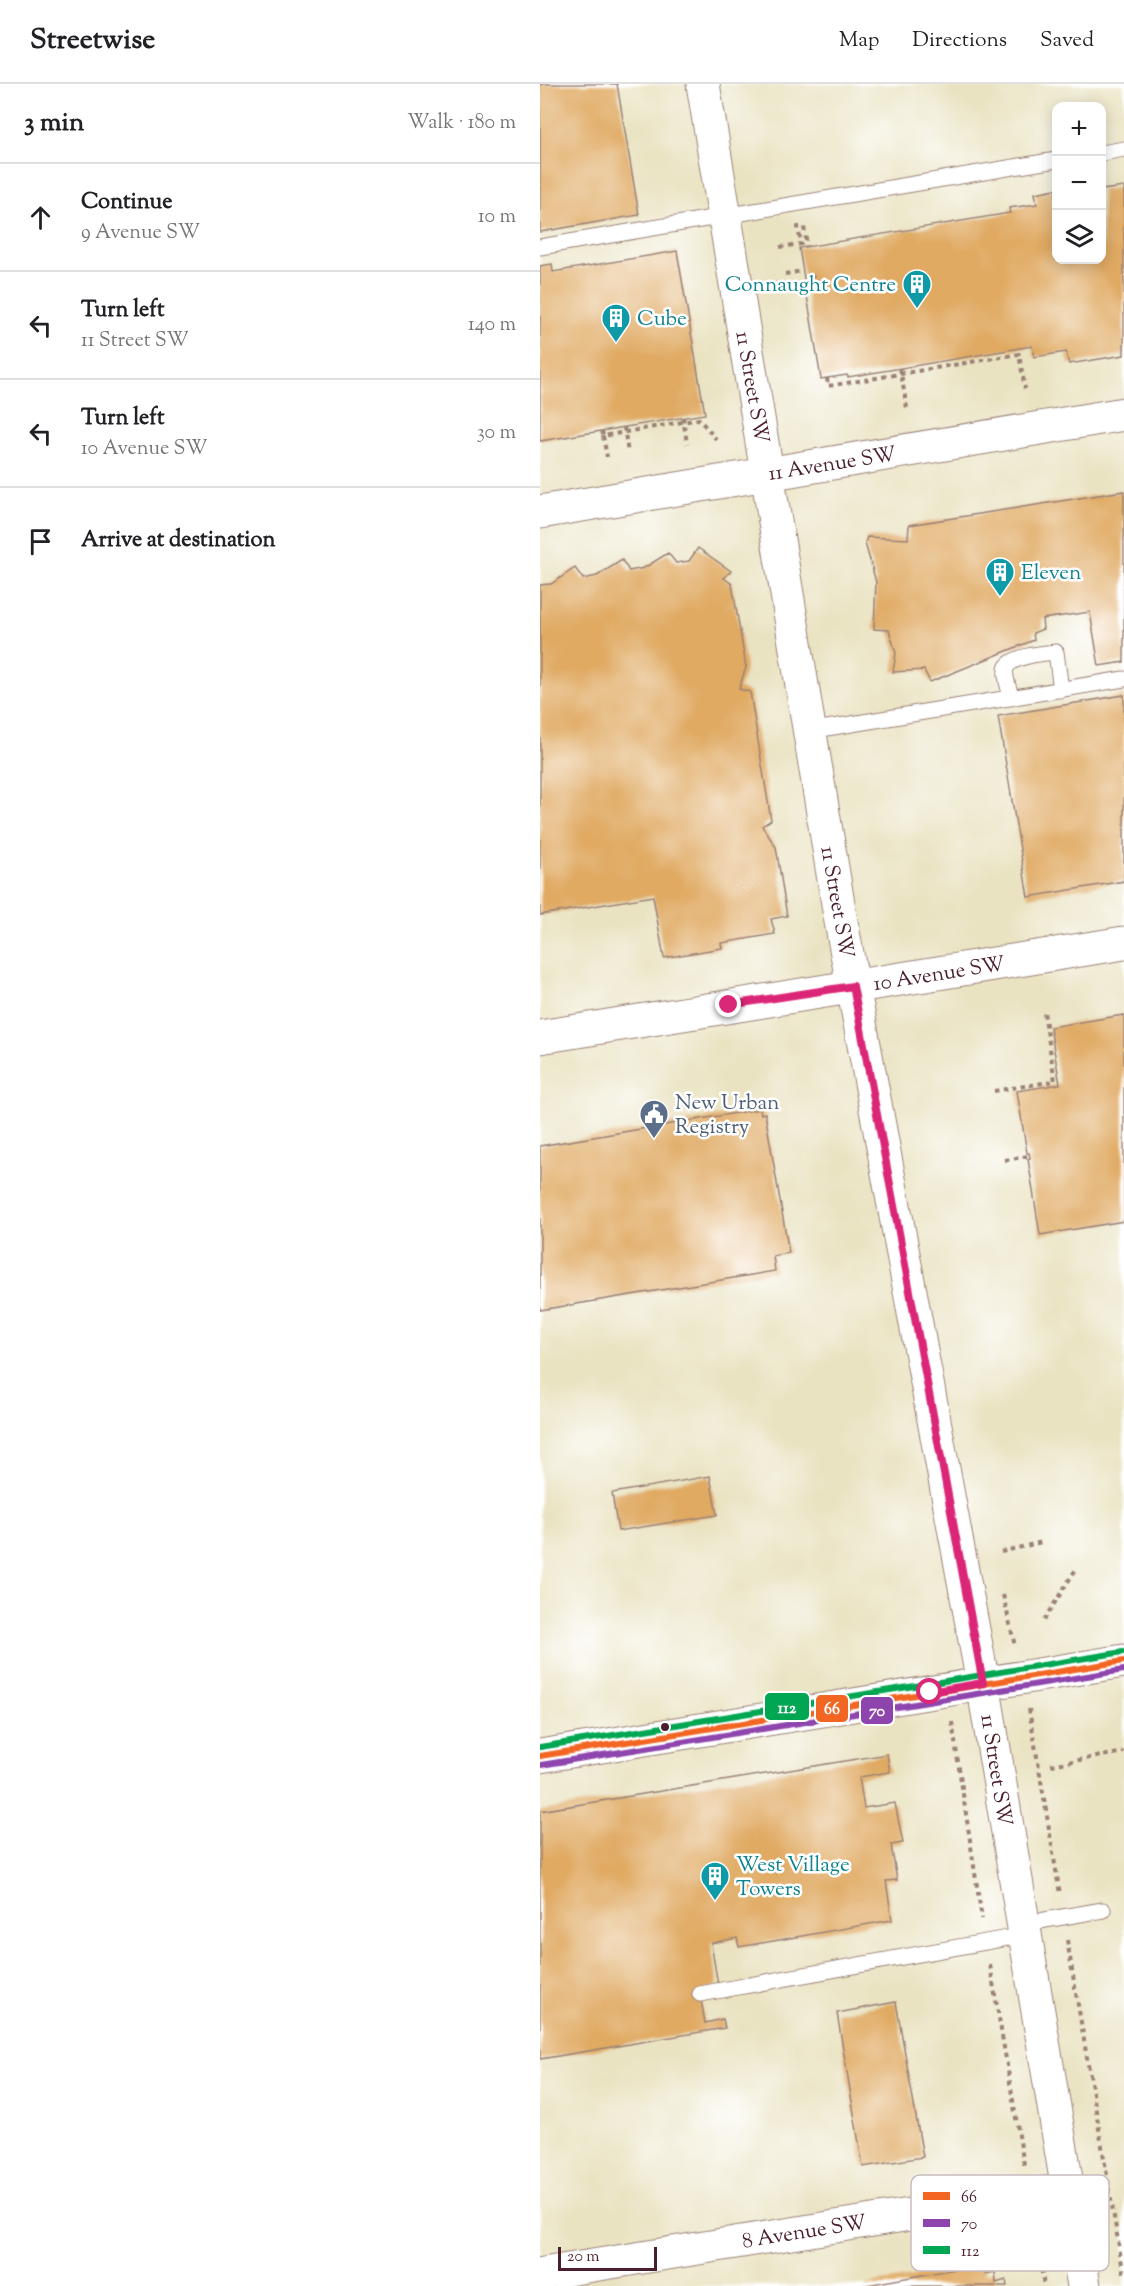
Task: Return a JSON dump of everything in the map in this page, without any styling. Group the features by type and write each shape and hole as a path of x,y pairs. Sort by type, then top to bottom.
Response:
{"street":[{"name":"11 Street SW","path":"703,84 853,986 983,1683 1066,2175"},
{"name":"11 Avenue SW","path":"540,512 1124,414"},
{"name":"10 Avenue SW","path":"540,1037 1124,942"},
{"path":"540,1756 1124,1661"},
{"name":"8 Avenue SW","path":"540,2274 911,2214"},
{"name":"11 Street SW","path":"1082,2271 1084,2286"}],"lane":[{"path":"1106,152 1124,149"},
{"path":"540,247 1052,161"},
{"path":"1011,698 1006,670 1008,664 1023,657 1056,652 1061,690"},
{"path":"809,731 1124,679"},
{"path":"700,1994 1023,1929 1103,1910"}],"path":[{"path":"780,248 801,244 798,227 804,227 807,246"},
{"path":"785,274 803,271"},
{"path":"827,378 828,386 929,366 1019,354 1025,389"},
{"path":"901,371 907,408"},
{"path":"684,419 687,444"},
{"path":"607,457 602,433 684,419 699,419 716,439"},
{"path":"624,429 628,453"},
{"path":"994,1091 1054,1082 1044,1012"},
{"path":"1005,1160 1029,1156"},
{"path":"1001,1552 1042,1542"},
{"path":"1044,1620 1076,1569"},
{"path":"1051,1765 1124,1752"},
{"path":"1100,2139 1106,2175"},
{"path":"1109,2190 1124,2276"},
{"path":"1042,2271 1044,2286"}],"building":[{"path":"540,84 617,84 639,215 540,232"},
{"name":"Connaught Centre","path":"1124,187 1124,355 1069,364 1066,352 1034,357 1032,346 848,377 847,375 821,379 799,248 1010,213 1009,208 1037,204 1035,193 1052,190 1052,264 1106,264 1106,189"},
{"name":"Cube","path":"677,251 705,414 540,441 540,266 552,264 553,272"},
{"name":"Eleven","path":"1124,491 1124,662 1099,666 1090,612 1042,619 1043,629 1033,633 1034,640 930,682 924,670 893,672 896,653 889,630 874,629 876,582 865,543 867,537 908,539 909,525"},
{"path":"698,548 731,571 724,578 732,584 746,667 739,689 750,692 771,820 762,826 776,847 787,916 771,919 775,934 721,943 722,948 664,958 653,896 540,915 540,585 551,584 575,568 583,579 597,576 622,560 629,571 644,568 668,553 676,563 689,561"},
{"path":"1124,695 1124,881 1028,897 998,716"},
{"path":"1124,1015 1124,1221 1040,1235 1028,1159 1030,1158 1027,1153 1017,1091 1060,1084 1050,1027"},
{"path":"760,1109 761,1114 765,1113 789,1253 773,1256 775,1271 540,1310 540,1146"},
{"path":"710,1476 717,1515 618,1531 612,1493"},
{"name":"West Village Towers","path":"887,1754 890,1772 859,1777 864,1808 895,1803 903,1843 891,1845 897,1880 886,1881 892,1920 739,1947 737,1938 711,1943 718,1985 700,1994 705,2023 723,2019 725,2028 540,2059 540,1811"},
{"path":"896,2002 923,2157 863,2167 837,2013"},
{"path":"944,2271 984,2271 985,2274 995,2272 996,2283 1006,2280 1007,2286 861,2286"}],"transit line":[{"name":"112","path":"540,1747 1123,1652"},
{"name":"66","path":"540,1756 1124,1661"},
{"name":"70","path":"541,1765 1124,1670"}],"place":[{"name":"Connaught Centre","path":"917,310"},
{"name":"Cube","path":"616,344"},
{"name":"Eleven","path":"1000,598"},
{"name":"New Urban Registry","path":"654,1140"},
{"name":"West Village Towers","path":"715,1902"}],"route":[{"path":"729,1005 853,986 983,1683 930,1692"}]}
